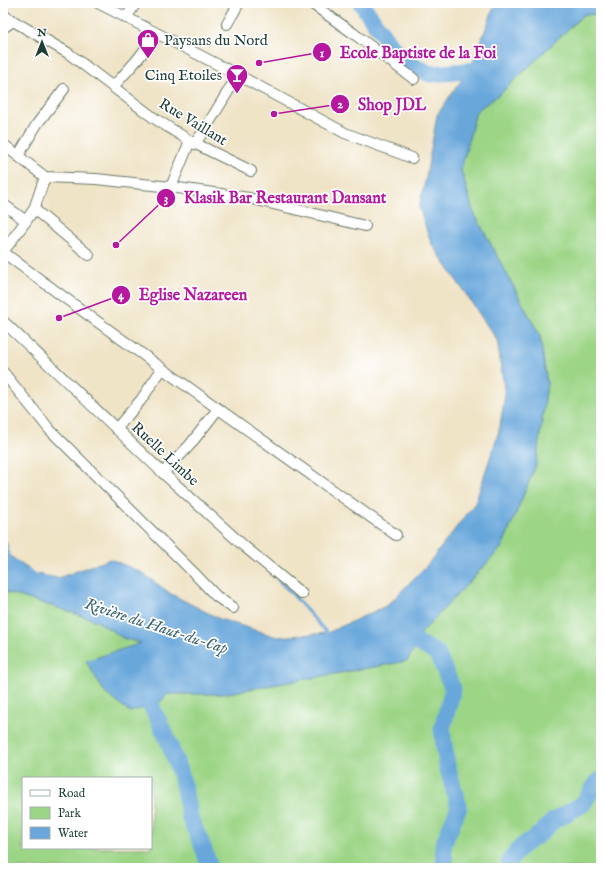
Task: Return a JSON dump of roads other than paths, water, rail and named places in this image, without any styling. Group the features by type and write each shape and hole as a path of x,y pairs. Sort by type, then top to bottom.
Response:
{"street":[{"path":"98,3 238,75 345,133 412,158"},
{"path":"126,18 136,3"},
{"path":"227,24 240,3"},
{"path":"311,3 414,78"},
{"name":"Rue Vaillant","path":"3,15 68,53 154,118 193,143 251,172"},
{"path":"3,28 13,21"},
{"path":"113,87 137,60 157,34"},
{"path":"171,187 193,143 208,126 216,110 238,75"},
{"path":"18,156 37,124 64,89"},
{"path":"3,144 45,177 96,179 171,187 249,198 365,226"},
{"path":"45,177 34,209 3,252 162,369 396,535"},
{"path":"3,204 26,221"},
{"path":"34,209 89,255"},
{"name":"Ruelle Limbe","path":"3,321 163,473 245,547 302,594"},
{"path":"116,429 141,400 162,369"},
{"path":"3,372 50,430 216,596 233,608"},
{"path":"163,473 189,446 218,409"}],"water":[{"name":"Rivière du Haut-du-Cap","path":"500,3 601,3 601,15 584,14 500,94 476,111 461,170 473,211 540,336 547,384 536,465 502,547 422,632 418,643 407,661 222,694 168,694 158,704 130,712 105,693 86,661 141,643 123,638 97,621 3,591 3,550 36,574 58,578 110,559 141,572 171,594 220,619 277,637 327,633 388,605 429,563 475,503 499,431 505,395 497,340 431,243 419,207 437,115 470,70 494,7"}],"waterway":[{"path":"361,3 390,45 405,61 430,74 491,69"},
{"path":"3,546 7,564"},
{"path":"278,580 327,633"},
{"path":"400,629 418,643 437,653 453,689 442,729 447,766 459,807 443,845 445,868"},
{"path":"143,685 148,699 168,740 182,779 190,818 203,847 210,868"},
{"path":"509,868 510,860 522,846 540,834 553,821 583,804 597,782 601,780"}],"place":[{"name":"Paysans du Nord","path":"148,60"},
{"name":"Ecole Baptiste de la Foi","path":"259,63"},
{"name":"Cinq Etoiles","path":"237,94"},
{"name":"Shop JDL","path":"274,114"},
{"name":"Klasik Bar Restaurant Dansant","path":"116,245"},
{"name":"Eglise Nazareen","path":"59,318"}]}
